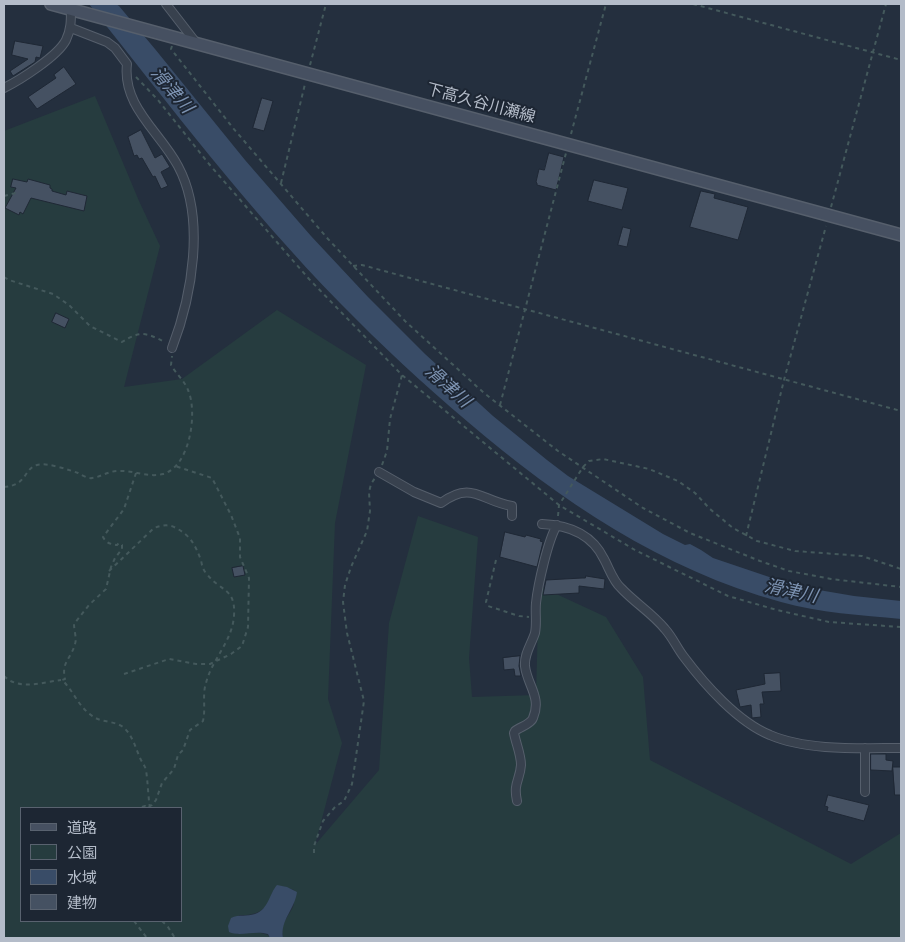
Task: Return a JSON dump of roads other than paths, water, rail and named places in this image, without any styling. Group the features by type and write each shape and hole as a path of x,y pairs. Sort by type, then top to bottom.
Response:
{"main road":[{"name":"下高久谷川瀬線","path":"51,4 901,235"}],"street":[{"path":"166,4 197,44"},
{"path":"4,88 26,76 60,49 66,42 75,10"},
{"path":"71,28 107,42 115,48 127,64 128,88 133,101 140,114 178,165 191,199 194,255 186,306 172,348"},
{"path":"378,472 414,492 441,503 458,493 474,492 512,506 512,516"},
{"path":"542,524 572,529 594,543 620,588 653,615 667,630 684,657 705,682 750,725 771,736 815,746 901,748"},
{"path":"517,800 514,791 521,768 521,760 514,733 517,729 532,721 536,700 525,660 534,634 541,573 557,525"},
{"path":"865,748 865,792"}],"water":[{"name":"滑津川","path":"89,4 116,4 119,6 245,160 311,236 368,297 425,354 493,416 568,476 663,534 685,545 690,544 713,558 807,588 901,601 901,619 811,609 737,588 654,552 576,505 539,479 468,422 419,379 355,319 306,268 211,157"},
{"path":"277,885 297,892 284,926 283,938 270,938 268,934 263,933 238,934 229,932 228,926 231,918 260,912"}]}
